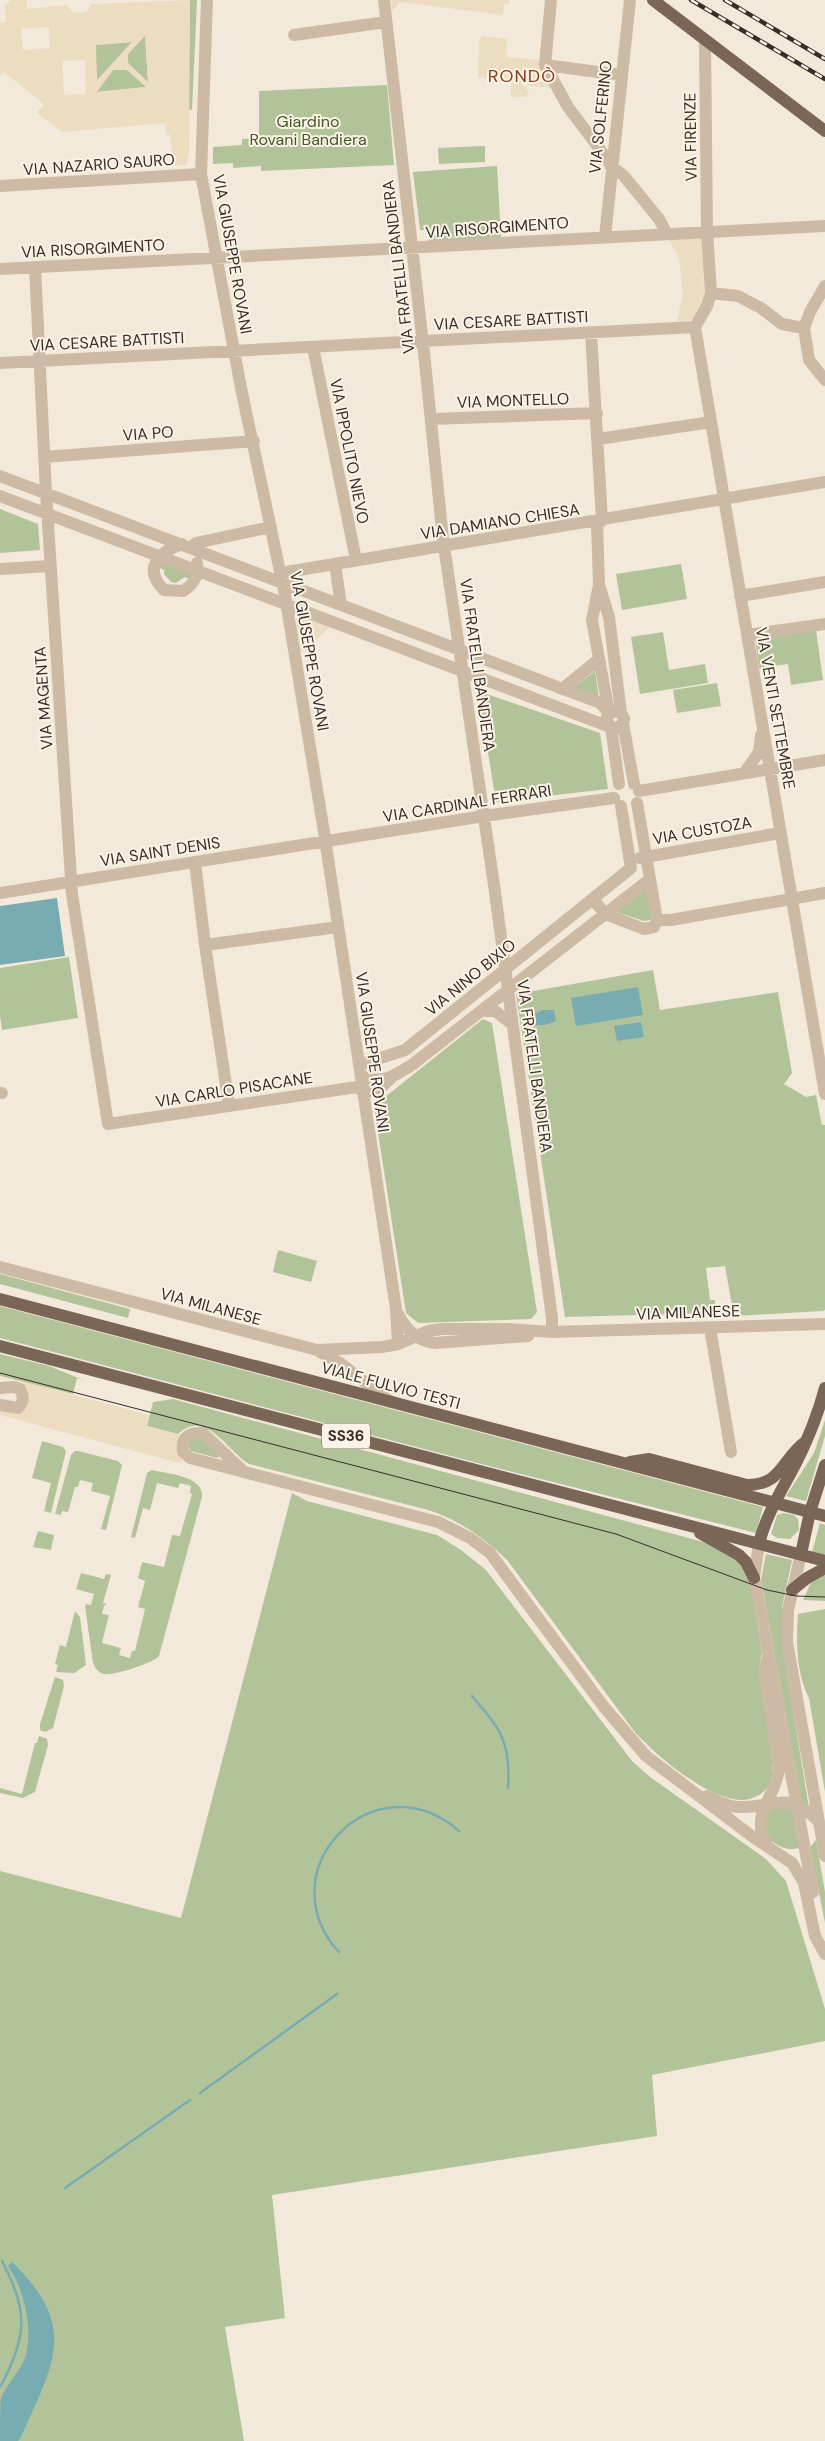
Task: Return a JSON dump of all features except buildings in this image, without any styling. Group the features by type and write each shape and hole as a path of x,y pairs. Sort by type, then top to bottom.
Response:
{"main road":[{"path":"653,0 825,131"},
{"name":"VIALE FULVIO TESTI","path":"0,1299 825,1516"},
{"name":"SS36","path":"0,1346 692,1527 759,1542"},
{"path":"825,1388 820,1409 773,1502 759,1542 825,1561"},
{"path":"626,1463 649,1459 747,1485 755,1485 770,1480 781,1471 794,1450 805,1442"},
{"path":"800,1554 810,1512 824,1472"},
{"path":"692,1527 706,1538 725,1546 739,1555 746,1562 754,1578"},
{"path":"792,1590 807,1578 825,1568"}],"street":[{"name":"VIA GIUSEPPE ROVANI","path":"207,0 201,174 234,351 287,604 396,1309 398,1344"},
{"name":"VIA FRATELLI BANDIERA","path":"384,0 423,341 444,546 464,694 506,971 552,1332"},
{"path":"550,0 545,65 568,107 608,160 613,171 618,171 624,176 658,219 667,234"},
{"name":"VIA SOLFERINO","path":"604,237 610,176 613,171 621,75 630,0"},
{"path":"294,35 386,22"},
{"name":"VIA FIRENZE","path":"705,41 707,232 711,293"},
{"path":"545,65 621,75"},
{"name":"VIA NAZARIO SAURO","path":"0,186 201,174"},
{"path":"707,232 825,226"},
{"name":"VIA RISORGIMENTO","path":"0,269 707,232"},
{"name":"VIA MAGENTA","path":"35,267 46,493 71,882 108,1124"},
{"path":"825,286 810,312 804,328 809,360 825,380"},
{"path":"695,327 707,306 711,293 738,296 761,308 782,324 804,328"},
{"name":"VIA CESARE BATTISTI","path":"0,363 695,327"},
{"name":"VIA VENTI SETTEMBRE","path":"695,327 825,1094"},
{"path":"591,333 597,413 600,521 600,585 592,620 598,660 616,716 637,793 658,920 654,927 644,928 605,914 593,899"},
{"name":"VIA IPPOLITO NIEVO","path":"313,348 356,560"},
{"name":"VIA MONTELLO","path":"431,419 597,413"},
{"path":"598,439 711,422"},
{"name":"VIA PO","path":"44,457 254,441"},
{"path":"0,476 187,546 282,578 341,605 600,702 616,716"},
{"name":"VIA DAMIANO CHIESA","path":"282,578 356,560 600,521 825,482"},
{"path":"0,496 610,727"},
{"path":"187,546 197,561 198,570 194,580 183,591 164,590 158,584 154,568 158,556 170,548 187,546 271,527"},
{"path":"335,564 341,605"},
{"path":"0,569 51,566"},
{"path":"740,596 825,582"},
{"path":"600,585 609,617 616,716"},
{"path":"747,635 825,624"},
{"path":"562,689 598,660"},
{"path":"464,694 481,678"},
{"path":"616,716 606,720 610,727 619,784"},
{"path":"745,772 759,752 763,725"},
{"path":"618,802 629,807 637,793 745,772 824,760 825,774"},
{"path":"630,864 614,790 619,784 627,782 637,793"},
{"name":"VIA CARDINAL FERRARI","path":"325,842 484,816 618,802"},
{"name":"VIA CUSTOZA","path":"630,864 646,856 780,833"},
{"name":"VIA SAINT DENIS","path":"0,893 325,842"},
{"path":"195,862 205,945 229,1105"},
{"name":"VIA NINO BIXIO","path":"360,1070 405,1050 506,971 593,899 630,864"},
{"name":"VIA NINO BIXIO","path":"363,1092 378,1090 390,1079 413,1064 650,878"},
{"path":"658,920 671,920 825,893"},
{"path":"205,945 338,927"},
{"name":"VIA NINO BIXIO","path":"482,1011 495,1011 512,1024"},
{"path":"405,1050 413,1064"},
{"path":"360,1070 372,1080 390,1079"},
{"name":"VIA CARLO PISACANE","path":"108,1124 357,1087 363,1092"},
{"name":"VIA MILANESE","path":"0,1267 317,1350 382,1347 398,1344 416,1337 424,1342 434,1343 507,1339 552,1332 825,1324"},
{"name":"VIA GIUSEPPE ROVANI","path":"396,1309 407,1328 416,1337"},
{"path":"710,1328 731,1452"},
{"path":"317,1350 340,1363 391,1402"},
{"path":"0,1388 14,1387 20,1389 24,1396 23,1403 18,1408 0,1405"},
{"path":"243,1471 438,1522 470,1538 490,1553 624,1732 646,1756 792,1863 800,1873 815,1936 825,1954"},
{"path":"759,1542 754,1578 825,1945"},
{"path":"800,1554 788,1610 787,1642 825,1856"},
{"path":"768,1846 759,1825 766,1803 778,1782 779,1769 764,1671 769,1650"},
{"path":"685,1785 724,1804 737,1807 766,1803 797,1804 808,1811 819,1822"},
{"path":"779,1853 795,1852 805,1848 813,1840 819,1822"}],"green space":[{"path":"190,0 197,0 192,110 188,109"},
{"path":"145,35 148,83 128,63 128,54"},
{"path":"132,42 97,81 95,45"},
{"path":"113,70 127,70 147,87 96,92"},
{"name":"Giardino Rovani Bandiera","path":"387,85 394,165 261,171 261,166 233,168 233,163 213,164 213,147 242,145 242,139 259,138 259,91"},
{"path":"485,146 485,162 439,164 438,148"},
{"path":"497,166 501,237 429,242 427,230 420,230 413,172"},
{"path":"0,509 38,524 40,550 0,553"},
{"path":"160,561 193,574 191,580 185,577 176,583 171,582 164,574 164,570 158,567"},
{"path":"681,564 687,599 622,610 616,574"},
{"path":"816,630 823,680 791,685 788,664 759,668 755,639"},
{"path":"663,632 669,670 705,664 708,683 640,694 631,637"},
{"path":"595,671 599,699 574,687"},
{"path":"717,683 721,706 677,713 673,690"},
{"path":"478,691 600,733 608,789 496,802"},
{"path":"647,887 652,917 650,920 644,921 616,912"},
{"path":"69,957 78,1018 2,1030 0,1015 0,968"},
{"path":"653,970 660,1010 778,992 792,1073 784,1084 806,1097 816,1095 822,1125 825,1125 825,1310 734,1316 725,1266 706,1268 710,1300 715,1300 715,1313 565,1317 516,994"},
{"path":"483,1019 492,1023 537,1312 531,1319 418,1323 406,1313 375,1113 380,1101"},
{"path":"278,1250 317,1261 311,1282 273,1272"},
{"path":"0,1274 130,1309 128,1318 0,1284"},
{"path":"0,1306 763,1507 756,1533 493,1467 0,1338"},
{"path":"0,1354 49,1366 86,1381 77,1378 73,1394 0,1376"},
{"path":"173,1399 722,1547 735,1555 749,1575 762,1653 759,1667 769,1726 772,1758 771,1781 768,1786 755,1797 741,1800 726,1797 708,1790 690,1779 657,1754 634,1731 507,1560 470,1530 428,1510 249,1464 216,1434 198,1426 188,1427 178,1434 147,1426 153,1402"},
{"path":"825,1420 825,1436 806,1501 786,1496 814,1453"},
{"path":"191,1439 203,1439 220,1456 217,1458 191,1451 188,1446"},
{"path":"42,1441 63,1447 66,1451 51,1513 44,1511 51,1483 32,1478"},
{"path":"78,1451 118,1461 122,1465 106,1530 101,1529 110,1496 91,1491 93,1483 80,1480 78,1487 75,1487 68,1512 62,1511 61,1515 55,1514 71,1455"},
{"path":"152,1470 192,1480 201,1490 202,1497 159,1656 150,1662 133,1668 104,1674 97,1670 93,1663 85,1606 86,1604 91,1605 94,1594 76,1589 81,1573 104,1579 106,1574 111,1575 103,1603 107,1604 104,1606 102,1614 109,1615 102,1643 121,1648 119,1655 130,1658 132,1651 135,1651 145,1609 138,1607 145,1581 138,1578 142,1562 164,1567 172,1535 180,1536 192,1494 190,1493 191,1486 180,1483 178,1488 157,1483 150,1510 143,1508 135,1538 131,1537 147,1473"},
{"path":"292,1493 307,1501 437,1535 461,1550 486,1570 632,1761 650,1777 766,1859 786,1881 825,2009 825,2041 652,2075 657,2136 272,2195 285,2318 225,2327 244,2441 0,2441 0,1871 181,1918"},
{"path":"784,1513 794,1515 798,1519 799,1530 790,1539 777,1538 771,1534 777,1515"},
{"path":"820,1523 825,1525 825,1555 812,1552"},
{"path":"38,1531 54,1535 51,1550 33,1547"},
{"path":"766,1554 792,1560 782,1607 782,1642 809,1808 802,1803 761,1580"},
{"path":"825,1572 825,1601 803,1600 812,1580"},
{"path":"825,1609 825,1792 809,1698 799,1667 797,1635 798,1614"},
{"path":"75,1611 80,1617 86,1665 74,1673 56,1672 58,1665 55,1664 60,1645 66,1647"},
{"path":"55,1677 63,1680 64,1686 53,1728 45,1732 40,1730 40,1724"},
{"path":"39,1736 47,1739 48,1745 35,1792 23,1798 0,1793 0,1788 22,1794 35,1743 37,1743"},
{"path":"773,1808 793,1808 799,1848 789,1849 781,1847 766,1835 766,1813"},
{"path":"816,1840 825,1892 825,1923 810,1847"}],"shaded area":[{"path":"11,0 27,0 27,9 66,5 72,12 80,13 87,11 92,4 190,0 189,153 187,165 173,165 170,135 166,135 165,123 62,132 37,113 44,104 4,72 0,76 0,23 6,22 5,5","holes":["49,27 50,48 23,50 21,29","145,36 148,82 128,63 128,54","132,42 97,80 96,45","85,60 86,94 64,95 62,61","113,70 127,70 146,87 97,92"]},
{"path":"391,0 509,0 509,4 504,4 503,15 400,2 392,11"},
{"path":"483,36 507,39 506,57 541,60 554,88 530,86 524,80 520,83 529,91 527,97 511,97 511,83 478,77 479,39"},
{"path":"702,238 704,292 702,303 692,320 677,321 683,294 679,258 669,240"},
{"path":"296,611 331,626 303,652 297,650"},
{"path":"24,1382 149,1415 146,1426 182,1435 179,1456 182,1462 179,1463 0,1415 0,1411 16,1414 28,1403 27,1388 21,1383"}],"water":[{"path":"57,898 65,956 0,965 0,906"},
{"path":"638,987 643,1015 576,1026 571,998"},
{"path":"543,1010 554,1010 556,1021 545,1025 535,1025 534,1014"},
{"path":"641,1022 644,1037 617,1041 614,1026"},
{"path":"12,2262 33,2285 46,2306 53,2326 54,2346 43,2387 21,2437 18,2441 0,2441 1,2398 24,2361 28,2344 26,2309 19,2286 8,2266"}],"waterway":[{"path":"472,1696 490,1718 502,1737 508,1759 508,1788"},
{"path":"339,1952 319,1921 315,1889 322,1859 339,1833 364,1815 394,1807 426,1812 459,1831"},
{"path":"200,2093 337,1994"},
{"path":"65,2188 190,2100"},
{"path":"0,2387 16,2354 21,2324 17,2295 2,2261"}],"tram line":[{"path":"0,1373 616,1534 767,1590 796,1596 825,1597"}],"railway":[{"path":"691,0 825,79"},
{"path":"725,0 825,59"}],"district":[{"name":"RONDÒ","path":"522,76"}]}
